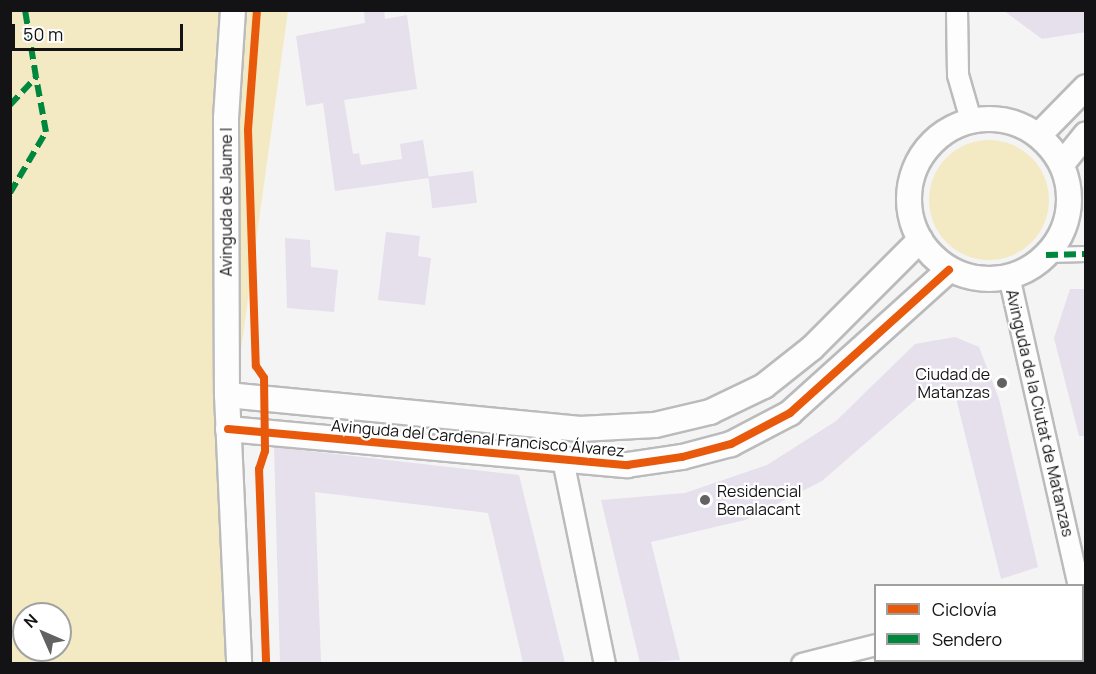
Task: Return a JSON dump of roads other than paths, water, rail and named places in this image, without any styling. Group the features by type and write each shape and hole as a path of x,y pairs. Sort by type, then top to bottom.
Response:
{"street":[{"name":"Avinguda de Jaume I","path":"233,10 226,118 227,395 239,663"},
{"path":"957,10 958,75 971,120"},
{"path":"1039,135 1086,87"},
{"path":"1001,119 1039,135 1062,164 1069,206 1062,232 1046,255 1009,276 985,278 949,270 920,240 909,195 913,172 940,135 971,120 1001,119"},
{"path":"1062,164 1086,134"},
{"name":"Avinguda del Cardenal Francisco Álvarez","path":"227,395 540,426 655,425 710,412 765,387 812,348 920,240"},
{"path":"1046,255 1086,254"},
{"name":"Avinguda del Cardenal Francisco Álvarez","path":"228,429 627,465 731,444 790,413 949,270"},
{"name":"Avinguda de la Ciutat de Matanzas","path":"1009,276 1079,584"},
{"path":"540,426 563,460 605,663"},
{"path":"802,663 874,645"}],"place":[{"name":"Ciudad de Matanzas","path":"1002,383"},
{"name":"Residencial Benalacant","path":"705,500"}]}
